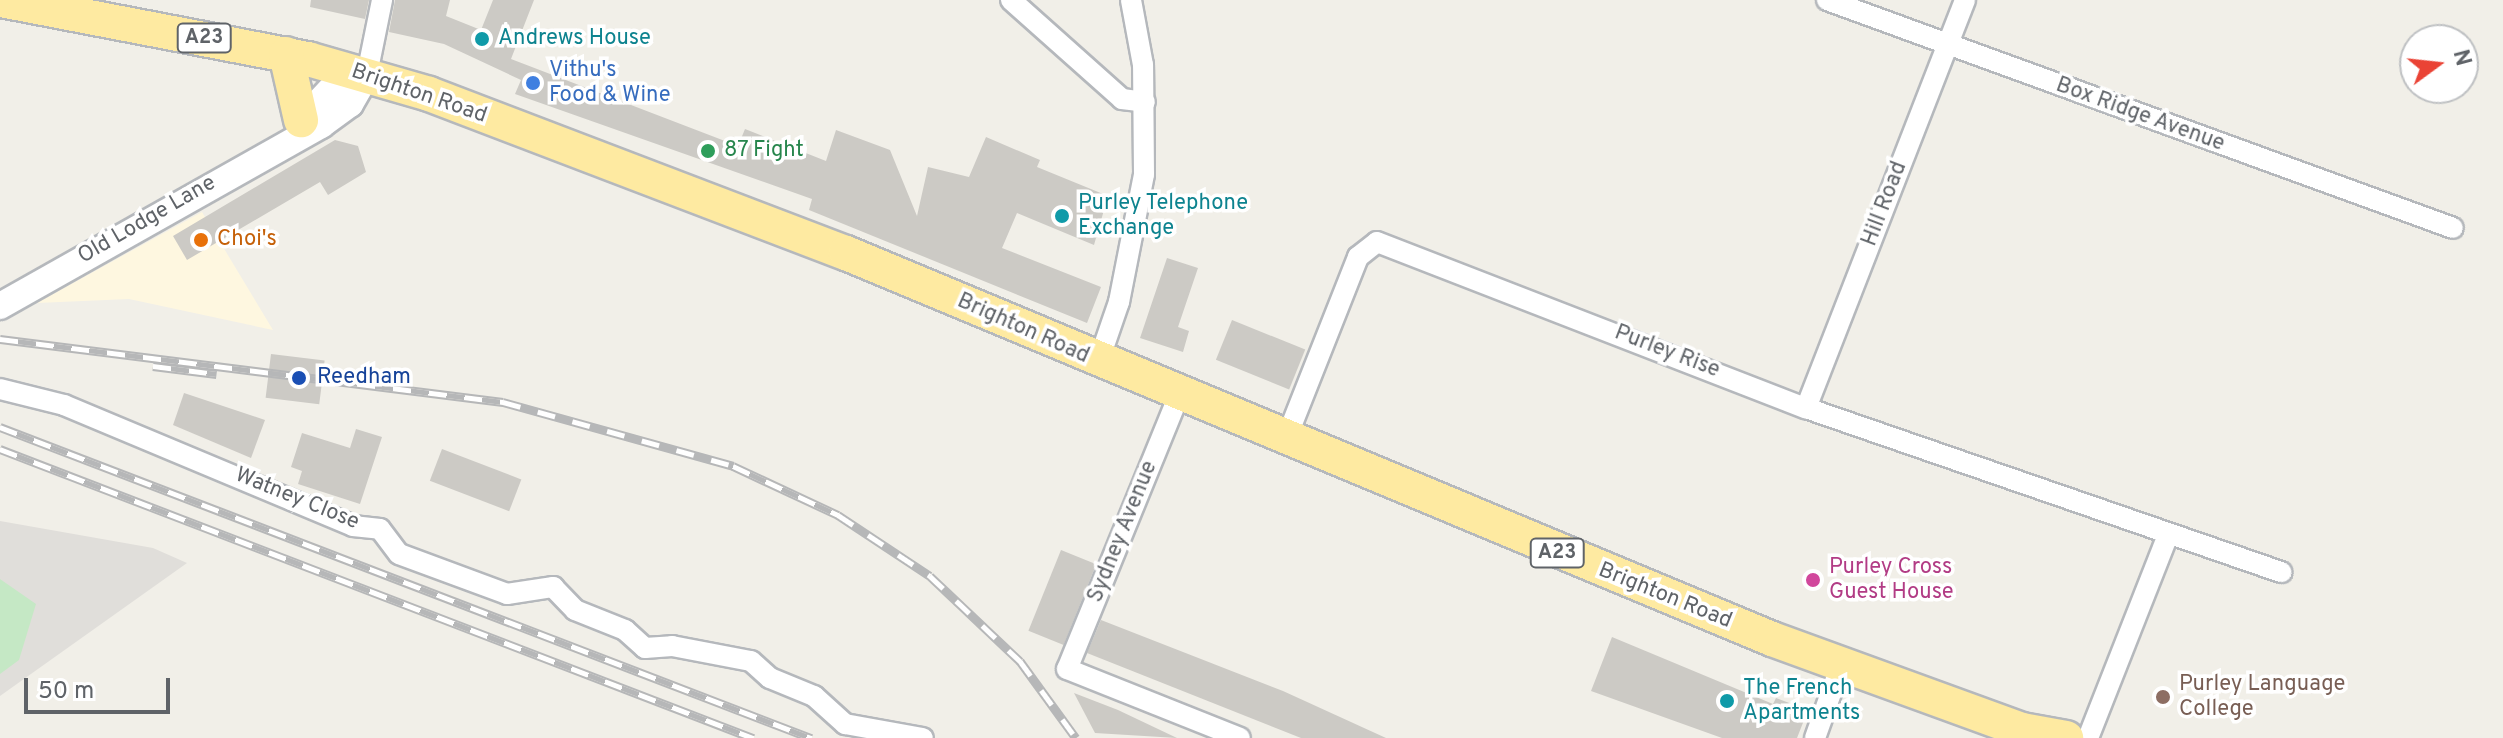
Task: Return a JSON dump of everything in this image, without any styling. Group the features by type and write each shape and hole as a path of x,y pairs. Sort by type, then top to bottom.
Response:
{"highway":[{"name":"Brighton Road","path":"1,0 286,54 359,72 846,253 1098,363 1841,665 2027,734 2066,738"},
{"path":"286,54 298,128"}],"street":[{"path":"359,72 374,38 382,0"},
{"path":"1011,0 1122,99 1145,102"},
{"path":"1098,363 1138,213 1145,102 1131,0"},
{"name":"Box Ridge Avenue","path":"1827,0 2453,228"},
{"name":"Hill Road","path":"1806,408 1965,0"},
{"name":"Old Lodge Lane","path":"0,306 298,128 359,72"},
{"name":"Purley Rise","path":"1286,439 1370,242 1806,408 2167,537 2281,572"},
{"name":"Watney Close","path":"0,389 64,405 353,526 380,529 399,554 507,594 553,587 575,610 625,630 645,648 672,646 751,661 770,678 814,696 845,724 923,738"},
{"name":"Sydney Avenue","path":"1179,395 1067,669 1240,738"},
{"path":"2088,738 2167,537"},
{"path":"1815,738 1841,665"}],"shaded area":[{"path":"202,212 273,330 129,299 37,303"},
{"path":"0,521 153,548 187,563 0,696"}],"green space":[{"path":"0,579 36,604 19,660 0,674"}],"building":[{"path":"311,0 369,0 365,19 310,7"},
{"path":"395,0 450,0 446,16 481,30 493,0 534,0 511,59 738,146 745,129 826,161 836,130 890,150 917,216 928,167 969,177 986,137 1040,160 1037,167 1108,196 1094,245 1017,213 1002,248 1101,287 1087,323 809,210 812,199 515,94 521,80 444,44 389,32"},
{"path":"335,140 358,146 366,172 328,195 320,182 187,260 173,236"},
{"path":"1167,258 1198,268 1178,327 1189,331 1183,352 1140,338"},
{"path":"1232,320 1305,350 1289,389 1216,360"},
{"path":"271,354 325,361 319,404 266,398"},
{"path":"184,393 265,420 251,458 173,425"},
{"path":"356,429 382,437 360,504 298,484 302,471 291,467 302,433 350,448"},
{"path":"442,449 521,479 509,511 430,481"},
{"path":"1061,550 1096,564 1064,645 1028,631"},
{"path":"1101,620 1283,691 1386,738 1301,738 1087,653"},
{"path":"1612,637 1773,704 1776,698 1808,710 1797,738 1722,738 1591,691"},
{"path":"1074,693 1118,710 1177,738 1095,733"}],"railway":[{"path":"0,339 503,402 733,466 838,515 930,576 1020,661 1076,738"},
{"path":"153,366 216,374"},
{"path":"0,427 811,738"},
{"path":"0,449 753,738"}],"place":[{"name":"Andrews House","path":"482,39"},
{"name":"Vithu's Food & Wine","path":"533,83"},
{"name":"87 Fight","path":"708,151"},
{"name":"Purley Telephone Exchange","path":"1062,216"},
{"name":"Choi's","path":"201,240"},
{"name":"Reedham","path":"299,378"},
{"name":"Purley Cross Guest House","path":"1813,580"},
{"name":"Purley Language College","path":"2163,697"},
{"name":"The French Apartments","path":"1727,701"}]}
